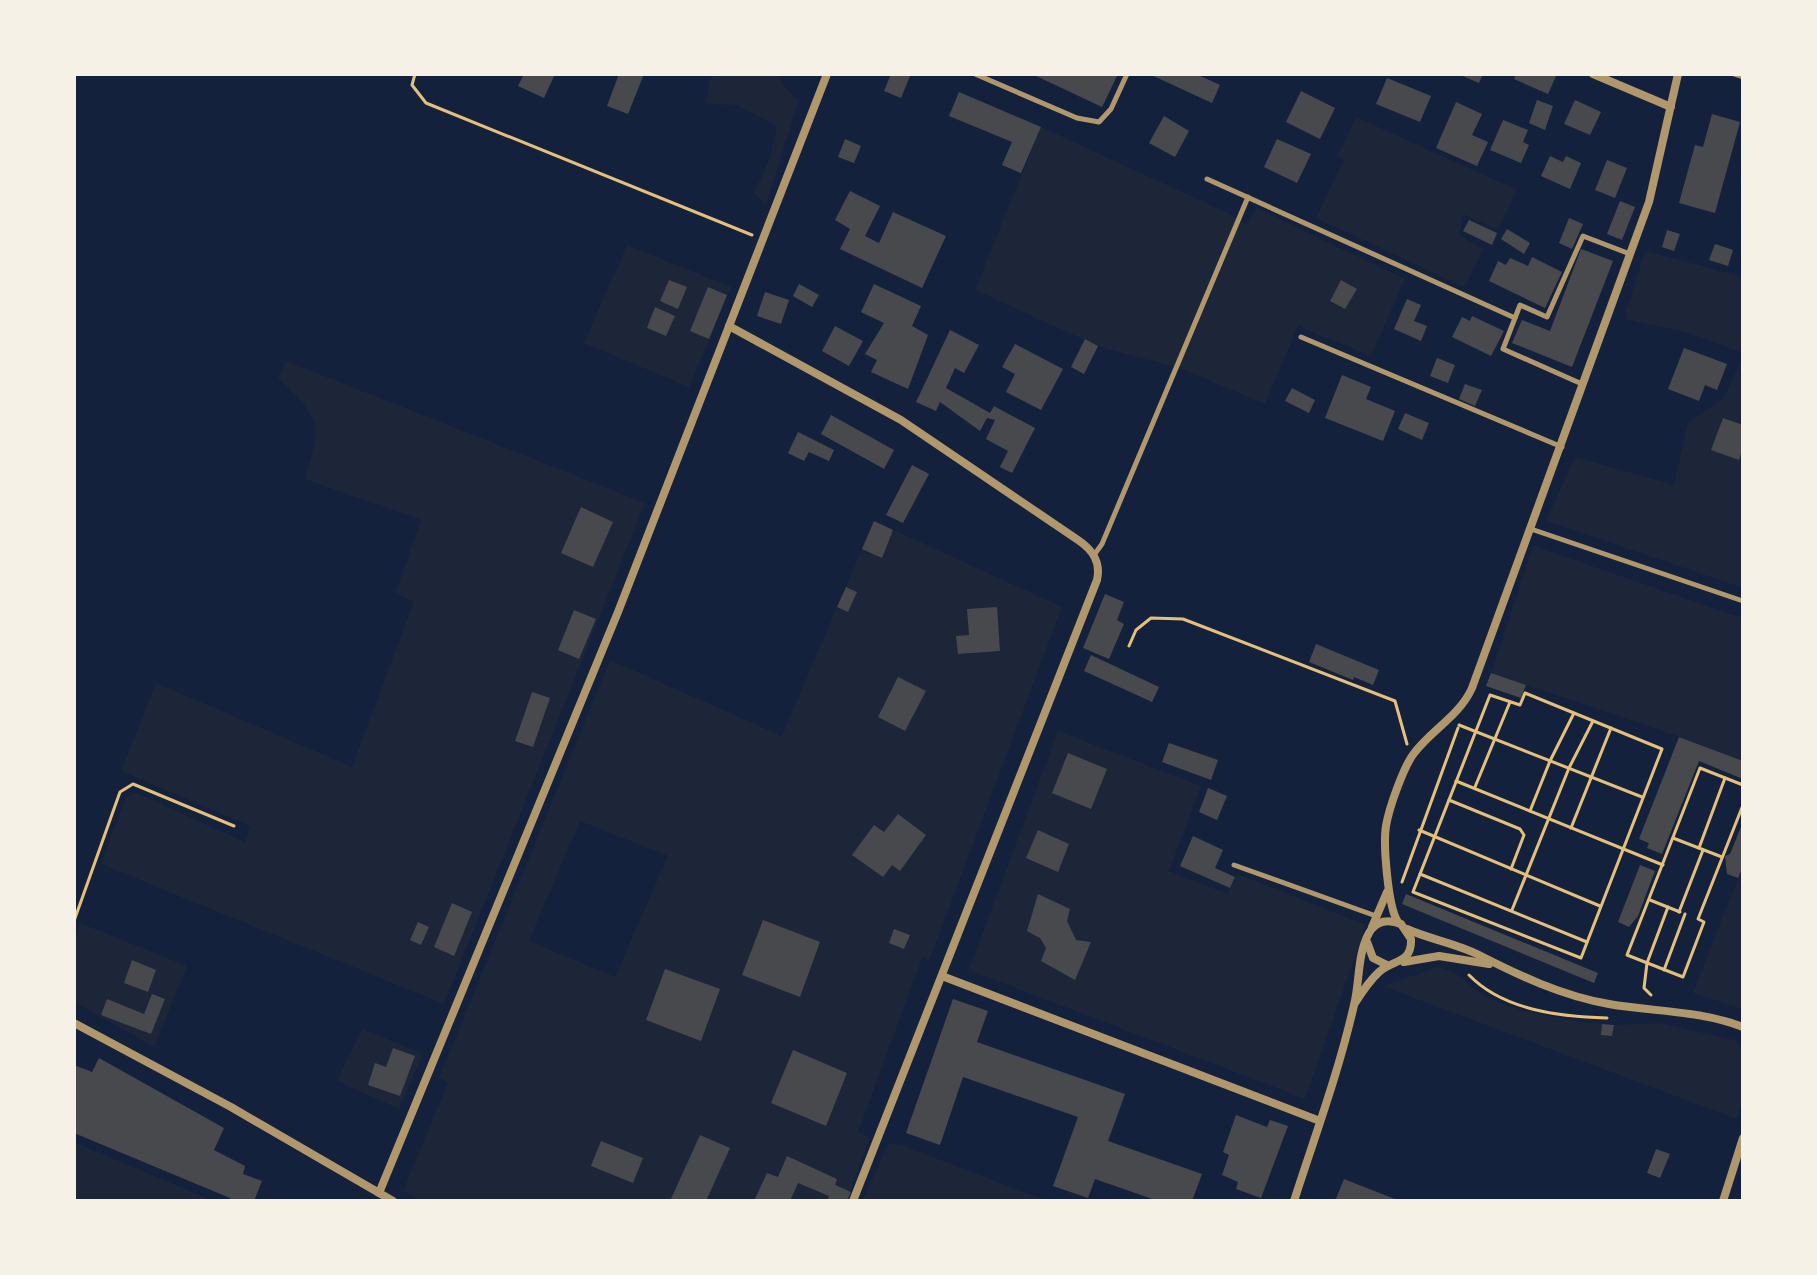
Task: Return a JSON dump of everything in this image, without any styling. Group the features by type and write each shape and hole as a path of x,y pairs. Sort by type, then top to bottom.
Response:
{"street":[{"path":"379,1193 618,612 827,74"},
{"path":"1593,74 1671,107"},
{"path":"1294,1201 1355,1003 1359,965 1388,891 1386,828 1412,756 1464,703 1472,688 1649,202 1678,74"},
{"path":"729,326 901,420 1078,540 1094,555 1099,572 853,1201"},
{"path":"1388,891 1398,922"},
{"path":"1496,965 1439,956 1388,965 1377,962 1371,956 1367,945 1369,934 1383,921 1398,922 1406,928 1568,994 1609,1004 1692,1013 1743,1027"},
{"path":"1399,963 1407,957 1411,948 1411,937 1406,928"},
{"path":"1355,1003 1367,984 1388,965"},
{"path":"942,976 1320,1121"},
{"path":"74,1023 231,1107 393,1201"},
{"path":"1723,1201 1743,1138"}],"lane":[{"path":"975,74 1077,118 1099,122 1111,109 1127,74"},
{"path":"1734,74 1743,77"},
{"path":"1207,179 1515,318"},
{"path":"1094,555 1102,544 1248,197"},
{"path":"1584,384 1503,349 1520,305 1547,317 1583,236 1631,254"},
{"path":"1301,337 1562,447"},
{"path":"1531,529 1743,601"},
{"path":"1234,865 1376,916"}],"path":[{"path":"415,74 412,85 426,103 762,239"},
{"path":"1129,646 1136,630 1151,618 1183,619 1395,701 1401,730 1412,756"},
{"path":"1525,693 1574,713 1662,749 1581,958 1413,892 1490,695 1520,705 1525,693"},
{"path":"1474,788 1510,702"},
{"path":"1404,877 1459,725 1474,711 1464,703"},
{"path":"1530,811 1574,713"},
{"path":"1512,910 1569,768 1593,721"},
{"path":"1459,725 1643,798"},
{"path":"1571,828 1611,728"},
{"path":"1743,785 1700,768 1627,955 1683,977 1704,922 1698,919 1743,805"},
{"path":"1679,912 1725,778"},
{"path":"1456,781 1663,865"},
{"path":"74,921 120,792 133,784 234,826"},
{"path":"1449,800 1520,829 1524,835 1511,869"},
{"path":"1419,830 1601,906"},
{"path":"1673,838 1722,857"},
{"path":"1420,874 1587,942"},
{"path":"1649,900 1685,914 1664,970"},
{"path":"1651,1008 1652,996 1644,988 1647,963 1668,907"}],"shaded area":[{"path":"717,74 778,74 786,89 799,100 766,205 754,193 770,158 777,126 739,106 707,103 709,80"},
{"path":"1356,117 1517,190 1498,230 1463,214 1459,235 1483,249 1464,287 1316,218 1344,160 1337,157"},
{"path":"1041,127 1232,215 1246,225 1256,208 1405,279 1371,356 1298,326 1265,404 1185,370 1098,346 975,290"},
{"path":"627,245 731,287 689,387 584,343"},
{"path":"1645,251 1743,277 1743,353 1686,332 1624,319"},
{"path":"1743,357 1743,425 1738,460 1743,448 1743,588 1546,521 1575,457 1674,485 1688,423 1723,399"},
{"path":"286,361 645,503 444,1004 101,864 126,797 136,793 245,842 250,826 121,771 156,683 352,767 414,601 395,594 421,520 305,479 314,446 314,423 303,404 278,379"},
{"path":"874,521 1062,607 929,961 922,958 858,1132 870,1137 847,1201 421,1201 403,1191 448,1082 439,1078 610,660 782,736","holes":["580,821 668,856 615,977 529,941"]},
{"path":"1533,546 1743,618 1743,761 1491,673"},
{"path":"1058,731 1201,786 1169,871 1228,894 1238,874 1366,925 1305,1099 969,970"},
{"path":"1743,866 1743,1009 1693,993"},
{"path":"80,923 187,966 154,1047 74,1002 74,940"},
{"path":"1439,967 1507,1005 1557,1018 1602,1024 1602,1035 1612,1036 1614,1025 1660,1023 1734,1040 1743,1047 1743,1097 1737,1119 1382,986"},
{"path":"362,1029 423,1054 399,1109 337,1081"},
{"path":"74,1142 213,1201 74,1201"},
{"path":"889,1143 904,1146 1047,1201 862,1201"}],"building":[{"path":"524,74 555,74 544,98 518,86"},
{"path":"619,74 644,74 628,114 607,106"},
{"path":"891,74 911,74 901,98 884,91"},
{"path":"1032,74 1118,74 1102,107"},
{"path":"1149,74 1196,74 1220,85 1212,103"},
{"path":"1458,74 1483,74 1479,83"},
{"path":"1516,74 1557,74 1548,94 1514,79"},
{"path":"1387,78 1431,96 1420,122 1376,104"},
{"path":"1301,91 1335,108 1320,139 1286,122"},
{"path":"959,92 1041,127 1021,173 1002,165 1012,142 949,116"},
{"path":"1537,100 1553,106 1545,130 1529,123"},
{"path":"1575,100 1601,112 1590,135 1564,124"},
{"path":"1456,102 1482,114 1472,135 1488,142 1477,166 1436,148"},
{"path":"1712,114 1740,122 1715,213 1679,203 1695,145 1703,147"},
{"path":"1164,116 1189,131 1175,157 1149,143"},
{"path":"1503,120 1528,130 1523,142 1529,145 1521,163 1490,150"},
{"path":"845,139 861,146 854,163 838,157"},
{"path":"1277,139 1311,154 1297,183 1264,167"},
{"path":"1550,156 1563,162 1566,156 1581,163 1570,189 1541,176"},
{"path":"1607,160 1627,168 1615,198 1595,190"},
{"path":"850,191 880,206 865,236 879,243 893,212 946,236 922,288 840,249 850,229 835,220"},
{"path":"1620,201 1635,207 1622,240 1607,234"},
{"path":"1569,218 1583,224 1572,249 1559,243"},
{"path":"1469,220 1497,233 1492,245 1463,231"},
{"path":"1507,229 1530,243 1524,254 1501,239"},
{"path":"1667,230 1680,234 1674,251 1662,247"},
{"path":"1715,244 1733,250 1728,266 1709,260"},
{"path":"1581,249 1613,261 1572,367 1512,343 1522,320 1550,331"},
{"path":"1532,257 1562,272 1545,308 1489,281 1498,261 1506,265 1510,258 1528,266"},
{"path":"669,280 687,287 678,309 660,301"},
{"path":"1341,280 1357,289 1345,309 1330,301"},
{"path":"799,284 819,295 812,307 793,296"},
{"path":"874,284 921,306 912,326 928,335 908,389 871,372 877,360 865,354 884,323 861,312"},
{"path":"708,287 727,295 709,339 690,331"},
{"path":"765,292 789,300 781,324 757,316"},
{"path":"1407,299 1421,305 1414,321 1427,326 1421,341 1394,329"},
{"path":"655,307 675,316 666,336 647,328"},
{"path":"1472,316 1504,331 1491,356 1452,337 1462,317 1470,321"},
{"path":"835,326 863,341 849,366 822,351"},
{"path":"950,330 979,345 964,373 955,368 946,388 990,413 994,406 1035,428 1012,473 1000,467 1008,451 986,439 995,420 987,418 980,431 940,402 936,411 916,402"},
{"path":"1085,339 1098,346 1084,374 1071,367"},
{"path":"1015,344 1063,369 1041,410 1006,392 1015,374 1002,367"},
{"path":"1684,348 1727,364 1717,390 1705,385 1699,401 1668,389"},
{"path":"1437,358 1455,365 1448,383 1430,376"},
{"path":"1342,375 1371,387 1366,399 1395,411 1383,441 1325,418"},
{"path":"1465,384 1482,390 1475,406 1459,399"},
{"path":"1292,388 1315,400 1309,413 1285,401"},
{"path":"1405,413 1429,423 1422,440 1398,429"},
{"path":"831,415 894,450 884,469 821,434"},
{"path":"1723,418 1743,425 1743,448 1739,460 1711,450"},
{"path":"798,432 834,450 829,461 809,452 804,461 788,453"},
{"path":"912,465 929,474 903,523 886,515"},
{"path":"581,507 613,522 593,567 561,553"},
{"path":"874,521 893,530 882,558 862,549"},
{"path":"846,587 857,592 848,612 837,607"},
{"path":"1105,594 1124,602 1117,620 1124,624 1109,659 1083,648"},
{"path":"997,607 1000,651 958,654 956,636 969,635 967,609"},
{"path":"574,610 596,619 579,659 558,650"},
{"path":"1316,644 1379,670 1373,685 1309,662"},
{"path":"1091,655 1159,687 1152,702 1084,671"},
{"path":"1491,673 1526,685 1521,698 1486,686"},
{"path":"898,677 926,691 905,731 878,717"},
{"path":"532,692 550,698 533,747 515,741"},
{"path":"1679,737 1743,761 1743,779 1699,761 1662,854 1647,848 1649,843 1639,839"},
{"path":"1169,743 1218,760 1211,780 1162,762"},
{"path":"1068,753 1107,769 1091,809 1052,793"},
{"path":"1208,788 1227,796 1217,820 1199,812"},
{"path":"898,814 926,835 900,871 892,865 883,877 852,855 874,825 884,832"},
{"path":"1743,822 1743,866 1738,878 1727,874 1725,856 1730,854"},
{"path":"1038,830 1069,844 1058,872 1026,858"},
{"path":"1193,836 1223,850 1215,868 1235,877 1230,888 1180,866"},
{"path":"1640,865 1655,871 1638,916 1629,927 1618,922"},
{"path":"1038,894 1070,909 1067,921 1076,940 1091,942 1075,980 1041,961 1046,948 1040,938 1027,931"},
{"path":"1406,894 1598,973 1594,983 1402,904"},
{"path":"452,903 472,912 454,956 434,947"},
{"path":"763,920 820,942 800,997 742,975"},
{"path":"418,922 429,927 421,945 410,940"},
{"path":"894,929 910,935 904,949 889,943"},
{"path":"132,960 156,970 148,992 124,983"},
{"path":"665,969 720,989 701,1041 646,1020"},
{"path":"152,994 165,999 151,1034 101,1015 107,999 144,1014"},
{"path":"953,999 988,1011 977,1042 1125,1094 1108,1141 1202,1174 1192,1201 1158,1201 1095,1179 1088,1198 1053,1186 1078,1117 963,1077 940,1145 906,1133"},
{"path":"1602,1024 1614,1025 1612,1036 1601,1035"},
{"path":"393,1048 415,1056 400,1096 368,1085 375,1063 386,1067"},
{"path":"793,1050 847,1073 826,1126 771,1103"},
{"path":"99,1058 224,1128 214,1150 245,1166 243,1174 262,1181 254,1201 231,1201 74,1133 74,1065 92,1072"},
{"path":"1236,1115 1267,1127 1270,1120 1288,1126 1261,1198 1236,1189 1238,1182 1222,1175 1229,1155 1223,1152"},
{"path":"700,1135 730,1148 706,1201 670,1201"},
{"path":"601,1141 643,1158 633,1183 591,1166"},
{"path":"1656,1149 1670,1154 1660,1178 1647,1173"},
{"path":"787,1156 837,1179 835,1185 851,1192 847,1201 827,1201 829,1196 798,1183 790,1201 754,1201 767,1173 778,1177"},
{"path":"1344,1179 1400,1201 1335,1201"}]}
